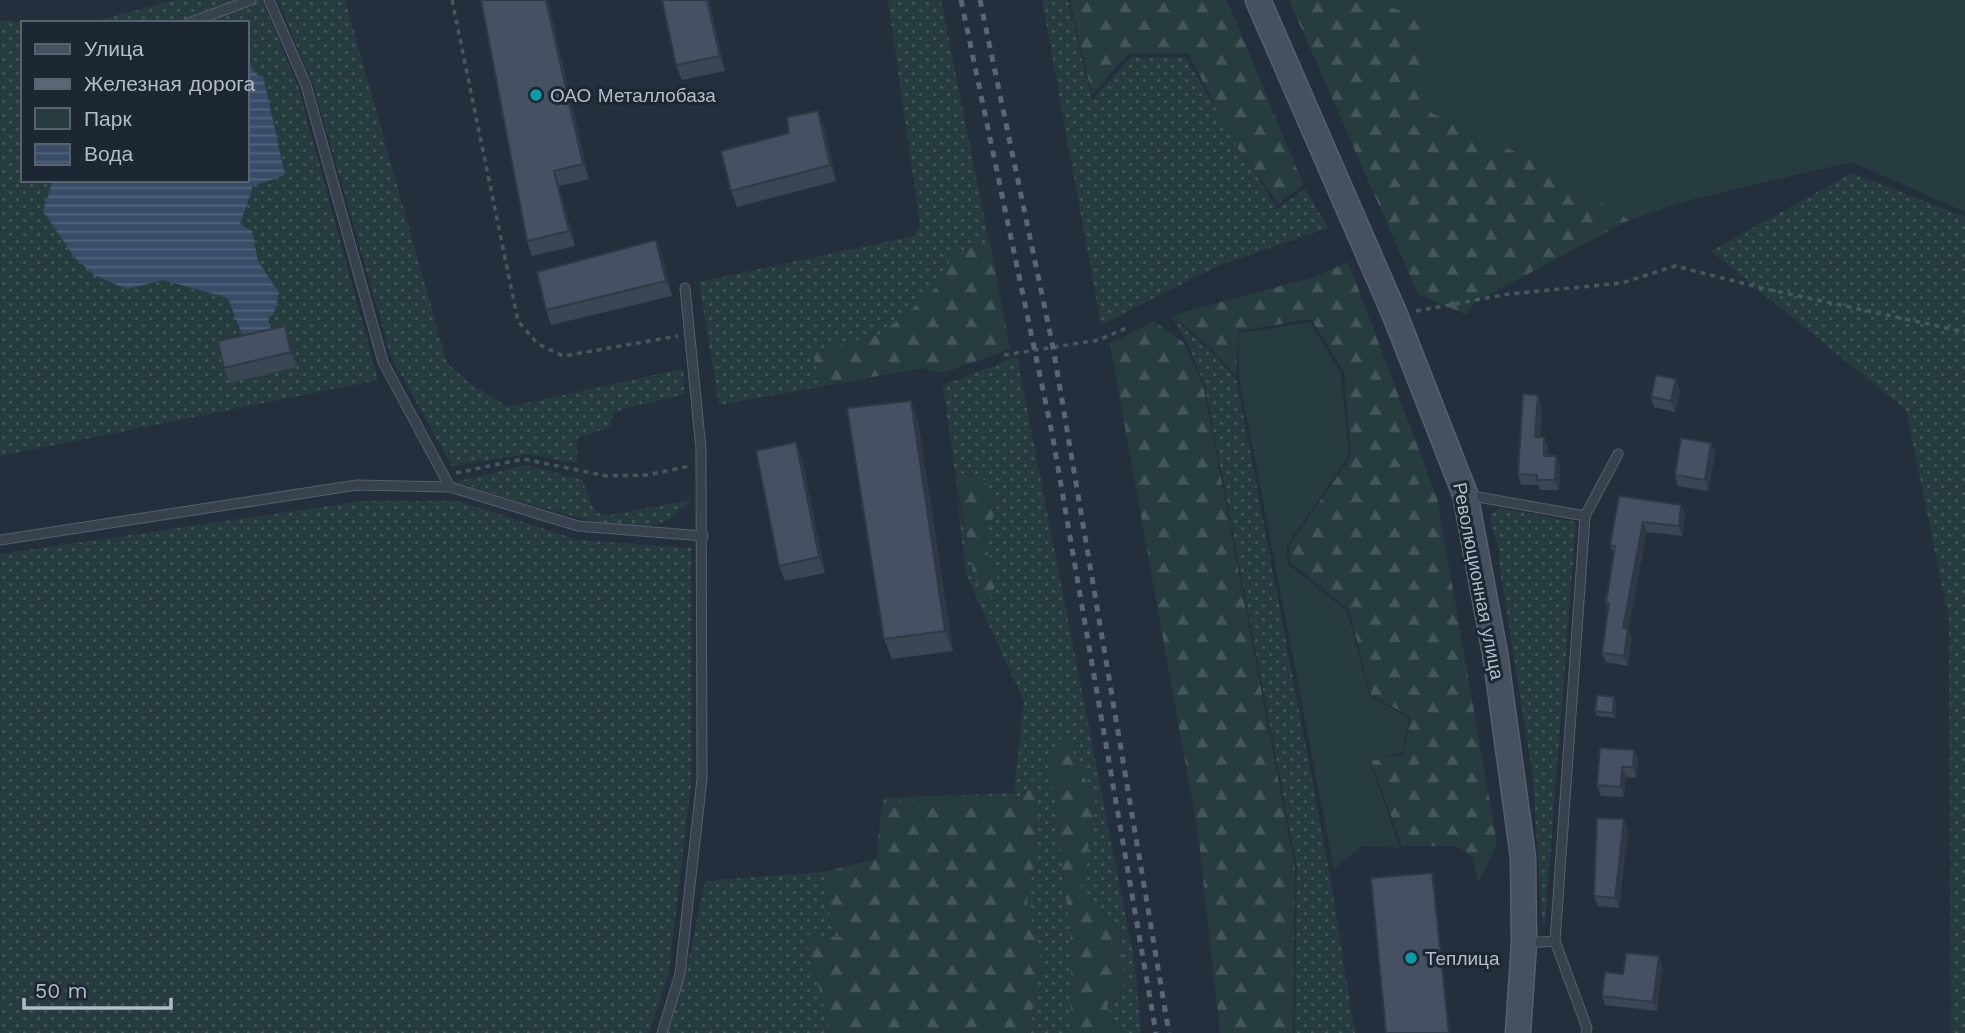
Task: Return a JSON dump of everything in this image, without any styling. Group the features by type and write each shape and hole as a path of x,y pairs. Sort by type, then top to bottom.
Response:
{"street":[{"name":"Революционная улица","path":"1258,0 1395,315 1465,495 1494,653 1521,843 1524,943 1518,1033"}],"lane":[{"path":"194,21 251,0"},
{"path":"269,0 306,85 383,362 450,487"},
{"path":"662,1033 680,974 702,779 701,464 685,288"},
{"path":"1586,1033 1587,1028 1555,941 1585,516 1618,454"},
{"path":"0,540 357,485 450,487 578,526 703,536"},
{"path":"1465,495 1585,516"},
{"path":"1524,943 1555,941"}],"path":[{"path":"452,0 518,320 527,334 538,344 564,356 691,334"},
{"path":"1395,315 1509,295 1622,284 1675,266 1762,288 1965,332"},
{"path":"1004,355 1099,340 1126,328"},
{"path":"444,476 523,459 607,476 647,475 701,464"}],"green space":[{"path":"176,0 262,0 298,86 378,380 0,456 0,20 21,21 21,182 248,182 248,21 95,21"},
{"path":"278,0 345,0 447,363 468,382 508,407 683,369 685,394 613,412 610,427 577,438 577,463 527,454 452,466 391,357 314,87"},
{"path":"888,0 941,0 1010,349 942,373 922,368 719,405 699,282 914,236 920,225"},
{"path":"1042,0 1068,0 1092,100 1131,57 1185,57 1277,209 1305,189 1328,228 1217,266 1101,325"},
{"path":"1070,0 1227,0 1303,184 1279,204 1239,150 1188,53 1128,54 1092,95"},
{"path":"1289,0 1366,0 1428,18 1428,111 1537,162 1629,220 1475,302 1467,315 1418,294"},
{"path":"1366,0 1965,0 1965,212 1852,162 1694,199 1629,220 1537,162 1428,111 1428,19"},
{"path":"1852,173 1965,217 1965,1033 1951,1033 1949,620 1906,410 1711,251"},
{"path":"978,245 991,248 1010,349 942,373 922,368 821,386 812,351 879,335 934,291 953,254"},
{"path":"1348,262 1437,498 1497,844 1478,883 1472,856 1456,846 1402,846 1371,761 1403,754 1411,717 1371,695 1349,610 1290,562 1289,545 1351,457 1344,372 1311,319 1238,331 1236,377 1215,352 1172,315 1311,278"},
{"path":"1172,317 1215,355 1237,381 1329,870 1355,1033 1295,1033 1297,867 1205,386 1186,340"},
{"path":"1154,321 1184,343 1204,389 1295,868 1293,1033 1220,1033 1198,832 1110,344"},
{"path":"1310,322 1341,373 1349,456 1287,545 1287,563 1347,611 1370,696 1409,718 1402,752 1370,761 1400,848 1361,846 1334,870 1239,377 1239,333"},
{"path":"1017,357 1135,965 1141,1033 1119,1033 1107,1006 1126,982 1116,926 1080,894 1096,804 1065,733 1050,756 1071,943 1071,1033 1030,1033 1034,995 1042,966 1027,901 1036,853 1034,779 1018,800 887,801 876,859 883,798 1014,793 1024,702 966,574 956,491 973,572 999,572 983,545 997,505 982,476 955,473 943,385"},
{"path":"527,465 582,480 594,510 604,516 692,500 661,523 643,526 619,525 560,513 455,482"},
{"path":"955,474 982,476 997,506 983,545 999,572 989,607 973,572"},
{"path":"363,501 458,501 578,540 691,548 691,783 669,971 649,1033 0,1033 0,554"},
{"path":"1500,508 1576,522 1545,923 1542,922 1533,778 1499,550 1491,521 1491,514"},
{"path":"1065,733 1096,804 1080,893 1116,926 1126,982 1107,1006 1119,1033 1071,1033 1071,943 1050,756"},
{"path":"1035,778 1036,853 1027,901 1042,966 1034,995 1030,1033 831,1033 805,935 843,937 830,916 824,872 876,859 886,801 1018,800"},
{"path":"824,872 830,916 843,937 805,935 831,1033 668,1033 690,954 705,881"}],"water":[{"path":"248,61 256,75 263,76 285,175 253,186 240,224 252,231 258,261 279,293 274,313 268,319 271,330 243,337 228,298 163,280 127,289 94,275 74,257 43,211 52,182 248,182"}],"building":[{"name":"ОАО Металлобаза","path":"481,0 546,0 583,164 554,171 569,231 527,241"},
{"path":"662,0 707,0 720,56 676,65"},
{"path":"818,111 830,165 731,191 721,151 789,133 787,117"},
{"path":"656,240 666,281 546,310 537,272"},
{"path":"285,326 291,352 224,368 218,341"},
{"path":"1656,375 1676,379 1671,401 1651,397"},
{"path":"1523,394 1538,395 1535,437 1544,437 1544,456 1556,456 1555,480 1537,480 1537,475 1518,474"},
{"path":"911,401 945,631 884,639 847,408"},
{"path":"1681,438 1711,443 1705,480 1675,475"},
{"path":"796,442 819,557 779,566 756,451"},
{"path":"1619,496 1681,505 1679,526 1643,522 1623,628 1628,629 1624,656 1602,653 1615,546 1610,545"},
{"path":"1597,695 1614,697 1613,713 1595,711"},
{"path":"1600,748 1634,750 1633,767 1622,767 1621,787 1597,785"},
{"path":"1597,818 1624,819 1615,898 1594,896"},
{"name":"Теплица","path":"1432,873 1449,1033 1386,1033 1371,878"},
{"path":"1626,953 1659,956 1653,1002 1602,996 1605,972 1623,974"}],"railway":[{"path":"961,0 1052,433 1156,1033"},
{"path":"980,0 1053,347 1169,1033"}],"place":[{"name":"ОАО Металлобаза","path":"536,95"},
{"name":"Теплица","path":"1411,958"}]}
